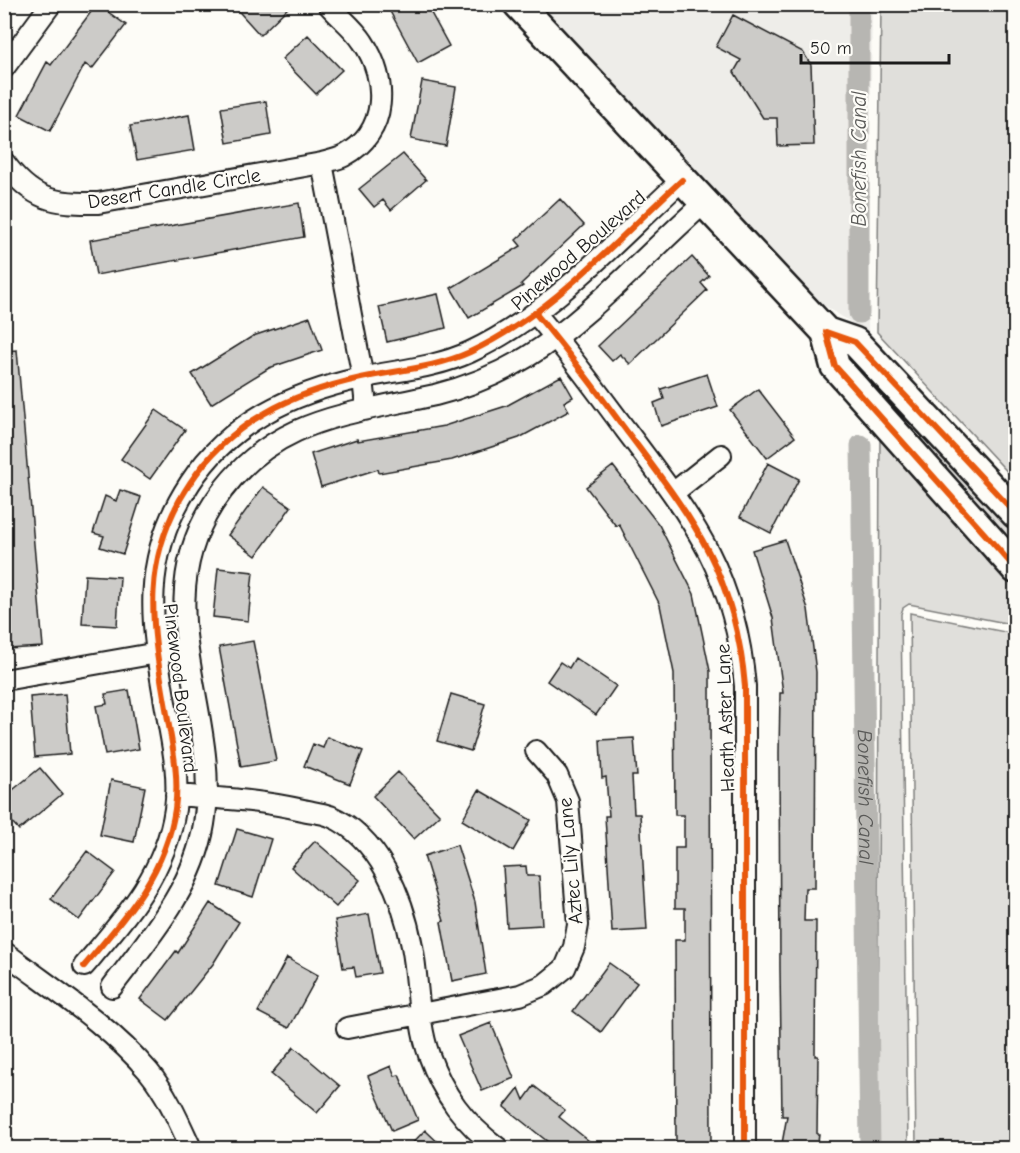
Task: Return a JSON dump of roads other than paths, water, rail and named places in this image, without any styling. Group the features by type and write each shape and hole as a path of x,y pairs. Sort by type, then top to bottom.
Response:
{"main road":[{"path":"518,4 703,204 826,332 855,342 1016,514"},
{"path":"826,332 835,366 1016,569"}],"street":[{"path":"4,68 51,4"},
{"name":"Desert Candle Circle","path":"4,162 20,184 43,197 70,204 98,203 322,163 345,156 362,141 378,116 382,95 377,70 363,41 328,4"},
{"path":"322,163 363,378 366,407"},
{"name":"Pinewood Boulevard","path":"84,966 124,918 156,870 168,839 176,795 175,759 156,653 152,616 155,570 165,534 189,483 213,453 237,430 291,398 363,378 431,365 469,352 535,314 571,284 682,180"},
{"name":"Pinewood Boulevard","path":"112,987 176,898 199,849 207,797 206,762 183,622 186,578 201,526 213,504 234,476 260,452 299,428 366,407 436,394 470,384 527,356 555,337 703,204"},
{"name":"Heath Aster Lane","path":"535,314 555,337 689,514 720,572 737,626 745,686 746,1149"},
{"path":"673,493 721,454"},
{"path":"4,680 186,648"},
{"name":"Aztec Lily Lane","path":"347,1028 520,995 544,985 565,968 574,947 578,925 578,898 568,801 557,775 536,751"},
{"path":"176,795 269,802 330,816 370,848 387,872 406,921 428,1052 445,1093 464,1120 498,1149"},
{"path":"124,918 150,936"},
{"path":"4,952 90,1015 142,1065 176,1114 191,1149"}],"waterway":[{"name":"Bonefish Canal","path":"859,4 859,313"},
{"name":"Bonefish Canal","path":"861,445 870,1148"}]}
